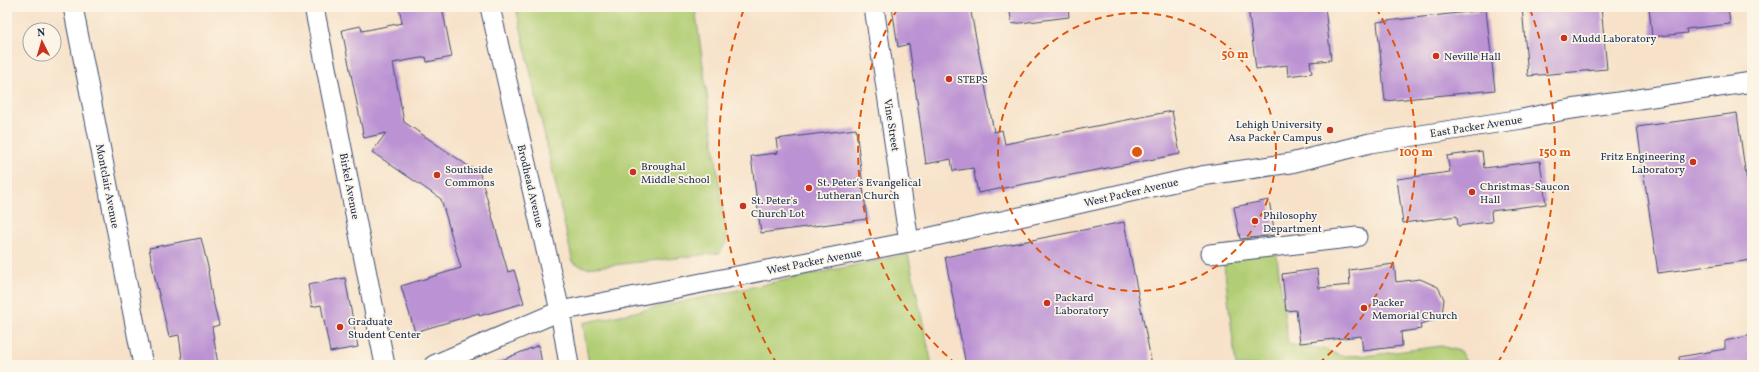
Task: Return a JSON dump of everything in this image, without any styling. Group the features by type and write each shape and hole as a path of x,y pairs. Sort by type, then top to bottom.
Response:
{"street":[{"name":"Montclair Avenue","path":"73,7 143,365"},
{"name":"Birkel Avenue","path":"314,7 385,365"},
{"name":"Brodhead Avenue","path":"490,7 560,311 569,365"},
{"name":"Vine Street","path":"874,7 909,242"},
{"name":"East Packer Avenue","path":"1201,176 1291,163 1378,142 1599,104 1752,82"},
{"name":"West Packer Avenue","path":"434,365 560,311 909,242 1201,176"},
{"path":"1210,254 1357,237"}],"green space":[{"name":"Broughal Middle School","path":"516,7 695,7 727,240 720,253 587,268 573,263"},
{"path":"1276,249 1288,344 1306,348 1324,349 1341,356 1373,355 1441,346 1460,351 1468,365 1236,365 1223,256"},
{"path":"908,254 932,365 589,365 583,323"}],"building":[{"name":"Southside Commons","path":"399,7 442,7 452,57 427,62 426,57 393,63 404,122 480,174 508,272 514,270 524,303 479,316 479,313 415,332 401,286 461,268 441,199 372,152 386,133 364,138 342,30 361,26 362,31 402,23"},
{"name":"STEPS","path":"892,7 970,7 994,132 1002,130 1005,144 1172,111 1180,154 978,193 973,168 953,171 951,159 926,164 909,44 898,47"},
{"path":"1009,7 1068,7 1069,17 1012,24"},
{"path":"1248,7 1325,7 1331,60 1310,62 1312,73 1288,76 1287,65 1256,69"},
{"name":"Mudd Laboratory","path":"1522,7 1601,7 1607,69 1528,76"},
{"path":"1649,7 1728,7 1730,24 1686,29 1687,33 1652,37"},
{"name":"Neville Hall","path":"1486,10 1495,90 1385,101 1377,22"},
{"name":"Fritz Engineering Laboratory","path":"1737,113 1749,198 1752,197 1752,260 1658,273 1637,127"},
{"name":"St. Peter's Evangelical Lutheran Church","path":"856,129 867,219 761,233 751,156 778,153 776,139"},
{"name":"Christmas-Saucon Hall","path":"1482,151 1484,168 1540,161 1546,204 1491,211 1492,222 1458,226 1457,216 1403,223 1397,179 1450,172 1447,156"},
{"name":"Philosophy Department","path":"1269,200 1275,235 1240,239 1234,207"},
{"name":"Packard Laboratory","path":"1124,222 1152,365 966,365 945,257"},
{"path":"201,238 219,325 212,327 218,365 183,365 179,335 169,337 149,248"},
{"name":"Packer Memorial Church","path":"1394,264 1396,282 1420,279 1438,287 1444,299 1442,315 1434,320 1420,324 1421,329 1401,332 1402,346 1363,351 1361,336 1300,343 1296,310 1286,311 1282,274 1317,269 1319,288 1350,285 1349,270"},
{"name":"Graduate Student Center","path":"345,278 358,347 330,352 321,305 312,307 308,285"},
{"path":"1752,335 1752,365 1680,365 1679,357 1725,349 1725,341"},
{"path":"539,345 542,365 492,365 492,364"}],"place":[{"name":"Mudd Laboratory","path":"1564,38"},
{"name":"Neville Hall","path":"1436,56"},
{"name":"STEPS","path":"949,79"},
{"name":"Lehigh University Asa Packer Campus","path":"1330,130"},
{"name":"Fritz Engineering Laboratory","path":"1693,162"},
{"name":"Broughal Middle School","path":"633,172"},
{"name":"Southside Commons","path":"437,175"},
{"name":"St. Peter's Evangelical Lutheran Church","path":"809,188"},
{"name":"Christmas-Saucon Hall","path":"1472,192"},
{"name":"St. Peter's Church Lot","path":"743,206"},
{"name":"Philosophy Department","path":"1255,221"},
{"name":"Packard Laboratory","path":"1047,303"},
{"name":"Packer Memorial Church","path":"1364,308"},
{"name":"Graduate Student Center","path":"340,327"}]}
